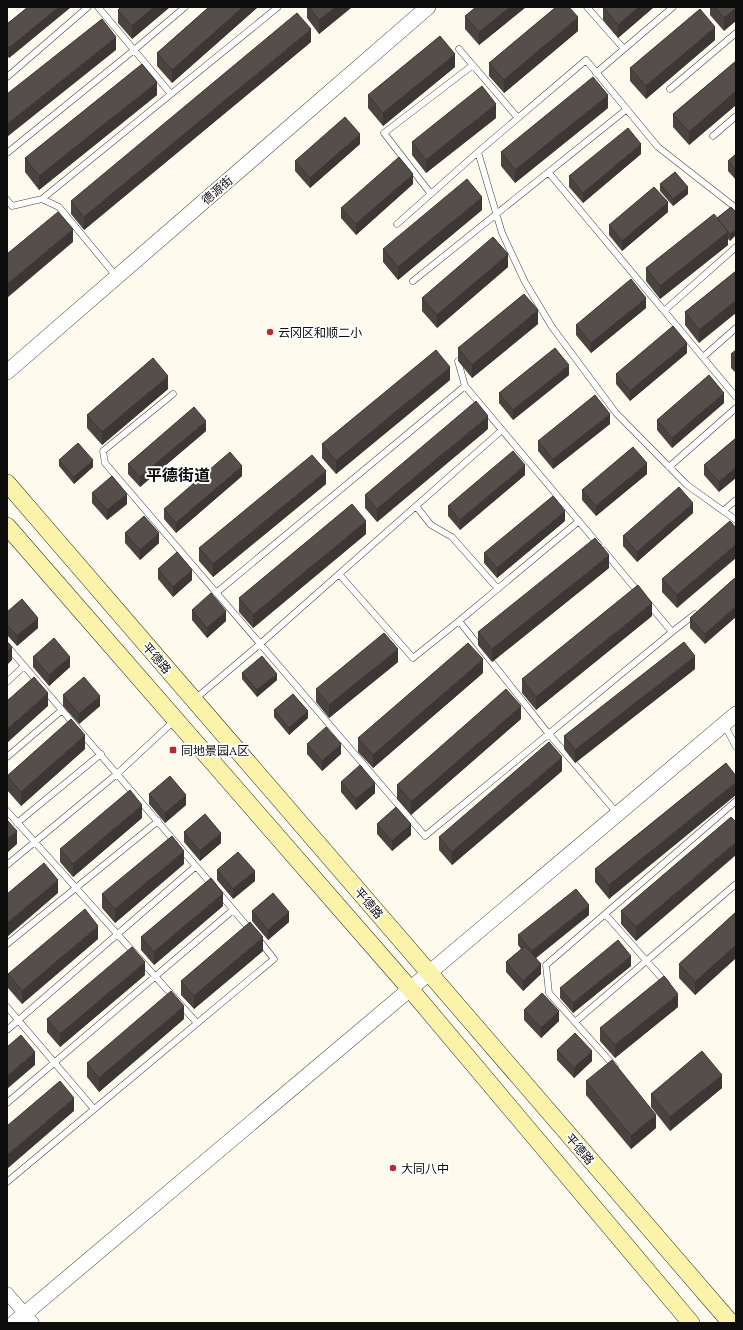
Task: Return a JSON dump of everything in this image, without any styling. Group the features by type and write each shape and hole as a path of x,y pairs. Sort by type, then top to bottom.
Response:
{"main road":[{"name":"平德路","path":"7,483 731,1323"},
{"path":"7,526 411,990 691,1323"}],"street":[{"name":"德源街","path":"7,372 428,7"},
{"path":"7,1293 24,1320 736,714"}],"lane":[{"path":"7,77 88,7"},
{"path":"98,7 171,94"},
{"path":"7,153 185,7"},
{"path":"7,200 12,206 42,199 278,7"},
{"path":"588,7 624,49"},
{"path":"596,72 673,7"},
{"path":"670,89 736,33"},
{"path":"459,49 518,118"},
{"path":"397,224 478,152 586,60 658,147 735,205"},
{"path":"431,194 384,133 473,65"},
{"path":"413,281 627,109"},
{"path":"713,136 736,116"},
{"path":"478,152 502,233 525,282 552,327 616,413 687,485 736,520"},
{"path":"549,172 736,397"},
{"path":"42,199 59,207 117,277"},
{"path":"664,311 736,247"},
{"path":"703,357 736,328"},
{"path":"458,361 465,386 672,632"},
{"path":"216,593 465,386"},
{"path":"173,394 102,451 105,463 425,836 548,733 701,609"},
{"path":"669,467 736,408"},
{"path":"194,700 260,644 502,430"},
{"path":"724,511 736,500"},
{"path":"416,506 431,524 452,538 498,589"},
{"path":"339,574 413,658 579,521"},
{"path":"459,621 548,733 618,814"},
{"path":"7,646 118,774 274,959 7,1182"},
{"path":"7,682 24,666"},
{"path":"7,757 62,710"},
{"path":"7,865 118,774 175,720"},
{"path":"724,724 736,747"},
{"path":"17,823 100,754"},
{"path":"622,1074 549,992 546,965 606,915 736,801"},
{"path":"7,811 34,843 156,975 197,1023"},
{"path":"7,944 77,889 158,821"},
{"path":"7,1030 196,866"},
{"path":"575,1022 736,884"},
{"path":"7,1103 233,910"},
{"path":"606,915 647,960 672,991"},
{"path":"7,1007 94,1109"}],"building":[{"path":"28,7 59,7 9,48 7,45 7,24"},
{"path":"121,7 154,7 132,26 118,10"},
{"path":"209,7 243,7 172,70 157,53"},
{"path":"309,7 336,7 319,20"},
{"path":"476,7 510,7 479,32 465,16"},
{"path":"556,7 569,7 578,17 504,80 489,63"},
{"path":"603,7 639,7 618,25"},
{"path":"715,7 736,7 736,8 724,18"},
{"path":"700,9 715,27 646,86 630,68"},
{"path":"297,13 311,29 84,217 71,201"},
{"path":"102,19 116,37 7,124 7,94"},
{"path":"440,36 455,54 383,113 368,95"},
{"path":"736,61 736,91 689,132 673,114"},
{"path":"142,64 157,82 39,176 25,158"},
{"path":"593,77 608,95 515,170 501,152"},
{"path":"482,86 496,104 426,160 412,142"},
{"path":"345,117 360,134 310,178 295,161"},
{"path":"628,128 641,144 583,193 569,176"},
{"path":"736,154 736,170 728,161"},
{"path":"399,157 413,174 356,224 341,208"},
{"path":"675,172 688,187 673,199 660,184"},
{"path":"467,179 482,197 398,267 383,249"},
{"path":"654,187 668,202 622,241 609,225"},
{"path":"731,207 736,212 736,229 730,234 717,218"},
{"path":"58,212 73,229 7,284 7,254"},
{"path":"714,214 728,232 660,286 646,268"},
{"path":"493,237 508,254 437,315 422,298"},
{"path":"736,271 736,300 699,330 685,312"},
{"path":"631,279 646,298 591,343 576,325"},
{"path":"524,294 538,310 472,365 458,348"},
{"path":"673,326 687,343 630,391 616,374"},
{"path":"555,348 569,365 513,410 499,393"},
{"path":"436,350 450,367 336,461 322,444"},
{"path":"736,350 736,360 731,354"},
{"path":"153,358 168,376 102,432 87,415"},
{"path":"709,375 724,393 672,438 657,420"},
{"path":"595,395 610,414 553,459 538,441"},
{"path":"476,401 488,416 377,509 365,495"},
{"path":"194,407 206,421 140,477 128,464"},
{"path":"736,438 736,467 719,482 704,465"},
{"path":"78,443 93,460 74,477 59,460"},
{"path":"633,447 647,463 596,506 582,490"},
{"path":"513,451 525,465 460,520 448,506"},
{"path":"230,452 242,466 176,523 164,509"},
{"path":"312,455 326,471 213,564 199,548"},
{"path":"112,476 127,494 107,510 92,493"},
{"path":"679,487 693,503 637,552 623,536"},
{"path":"553,496 565,511 497,568 484,553"},
{"path":"352,504 366,521 253,615 239,598"},
{"path":"144,516 159,533 140,550 125,533"},
{"path":"730,521 736,528 736,544 677,595 662,579"},
{"path":"595,538 609,555 492,649 478,632"},
{"path":"177,552 192,570 173,587 158,569"},
{"path":"736,577 736,606 705,634 690,618"},
{"path":"638,585 652,603 536,697 522,679"},
{"path":"211,593 226,611 207,628 192,610"},
{"path":"22,599 38,618 17,636 7,625 7,612"},
{"path":"384,633 398,649 329,705 316,689"},
{"path":"54,638 70,657 49,675 33,657"},
{"path":"7,642 12,647 7,651"},
{"path":"684,642 695,656 575,750 564,736"},
{"path":"468,643 483,659 373,755 358,738"},
{"path":"262,656 277,674 257,690 242,673"},
{"path":"34,677 48,693 7,729 7,701"},
{"path":"84,677 100,696 79,714 63,695"},
{"path":"506,689 521,706 411,802 397,785"},
{"path":"293,694 308,711 289,728 274,710"},
{"path":"71,719 85,735 21,792 7,776"},
{"path":"326,727 341,744 322,761 307,744"},
{"path":"549,742 562,757 452,852 439,837"},
{"path":"726,763 736,776 736,782 609,885 595,869"},
{"path":"360,765 375,783 356,799 341,782"},
{"path":"170,776 186,795 165,813 149,794"},
{"path":"130,790 142,805 73,864 60,849"},
{"path":"396,807 411,824 392,841 377,824"},
{"path":"205,814 221,833 200,851 184,832"},
{"path":"731,817 736,822 736,842 636,927 621,911"},
{"path":"7,820 17,831 7,839"},
{"path":"172,836 184,851 115,909 102,894"},
{"path":"238,852 255,871 233,889 217,870"},
{"path":"44,863 58,880 7,923 7,894"},
{"path":"211,878 223,893 154,952 141,937"},
{"path":"576,889 589,905 532,951 518,935"},
{"path":"273,893 289,912 268,930 252,911"},
{"path":"85,909 98,926 22,991 8,974"},
{"path":"736,912 736,945 695,982 679,964"},
{"path":"250,922 263,937 194,996 181,981"},
{"path":"618,940 631,956 573,1003 560,988"},
{"path":"525,946 541,964 523,981 506,962"},
{"path":"132,947 145,962 60,1034 47,1019"},
{"path":"664,976 678,994 615,1045 600,1028"},
{"path":"171,991 184,1006 99,1078 87,1063"},
{"path":"542,993 559,1011 541,1028 524,1010"},
{"path":"575,1033 592,1051 574,1068 557,1050"},
{"path":"21,1035 35,1052 7,1076 7,1047"},
{"path":"702,1051 722,1075 670,1117 651,1094"},
{"path":"612,1060 656,1115 631,1136 586,1081"},
{"path":"60,1081 74,1098 7,1155 7,1126"}],"place":[{"name":"云冈区和顺二小","path":"270,332"},
{"name":"同地景园A区","path":"173,750"},
{"name":"大同八中","path":"393,1168"}],"district":[{"name":"平德街道","path":"178,475"}]}
